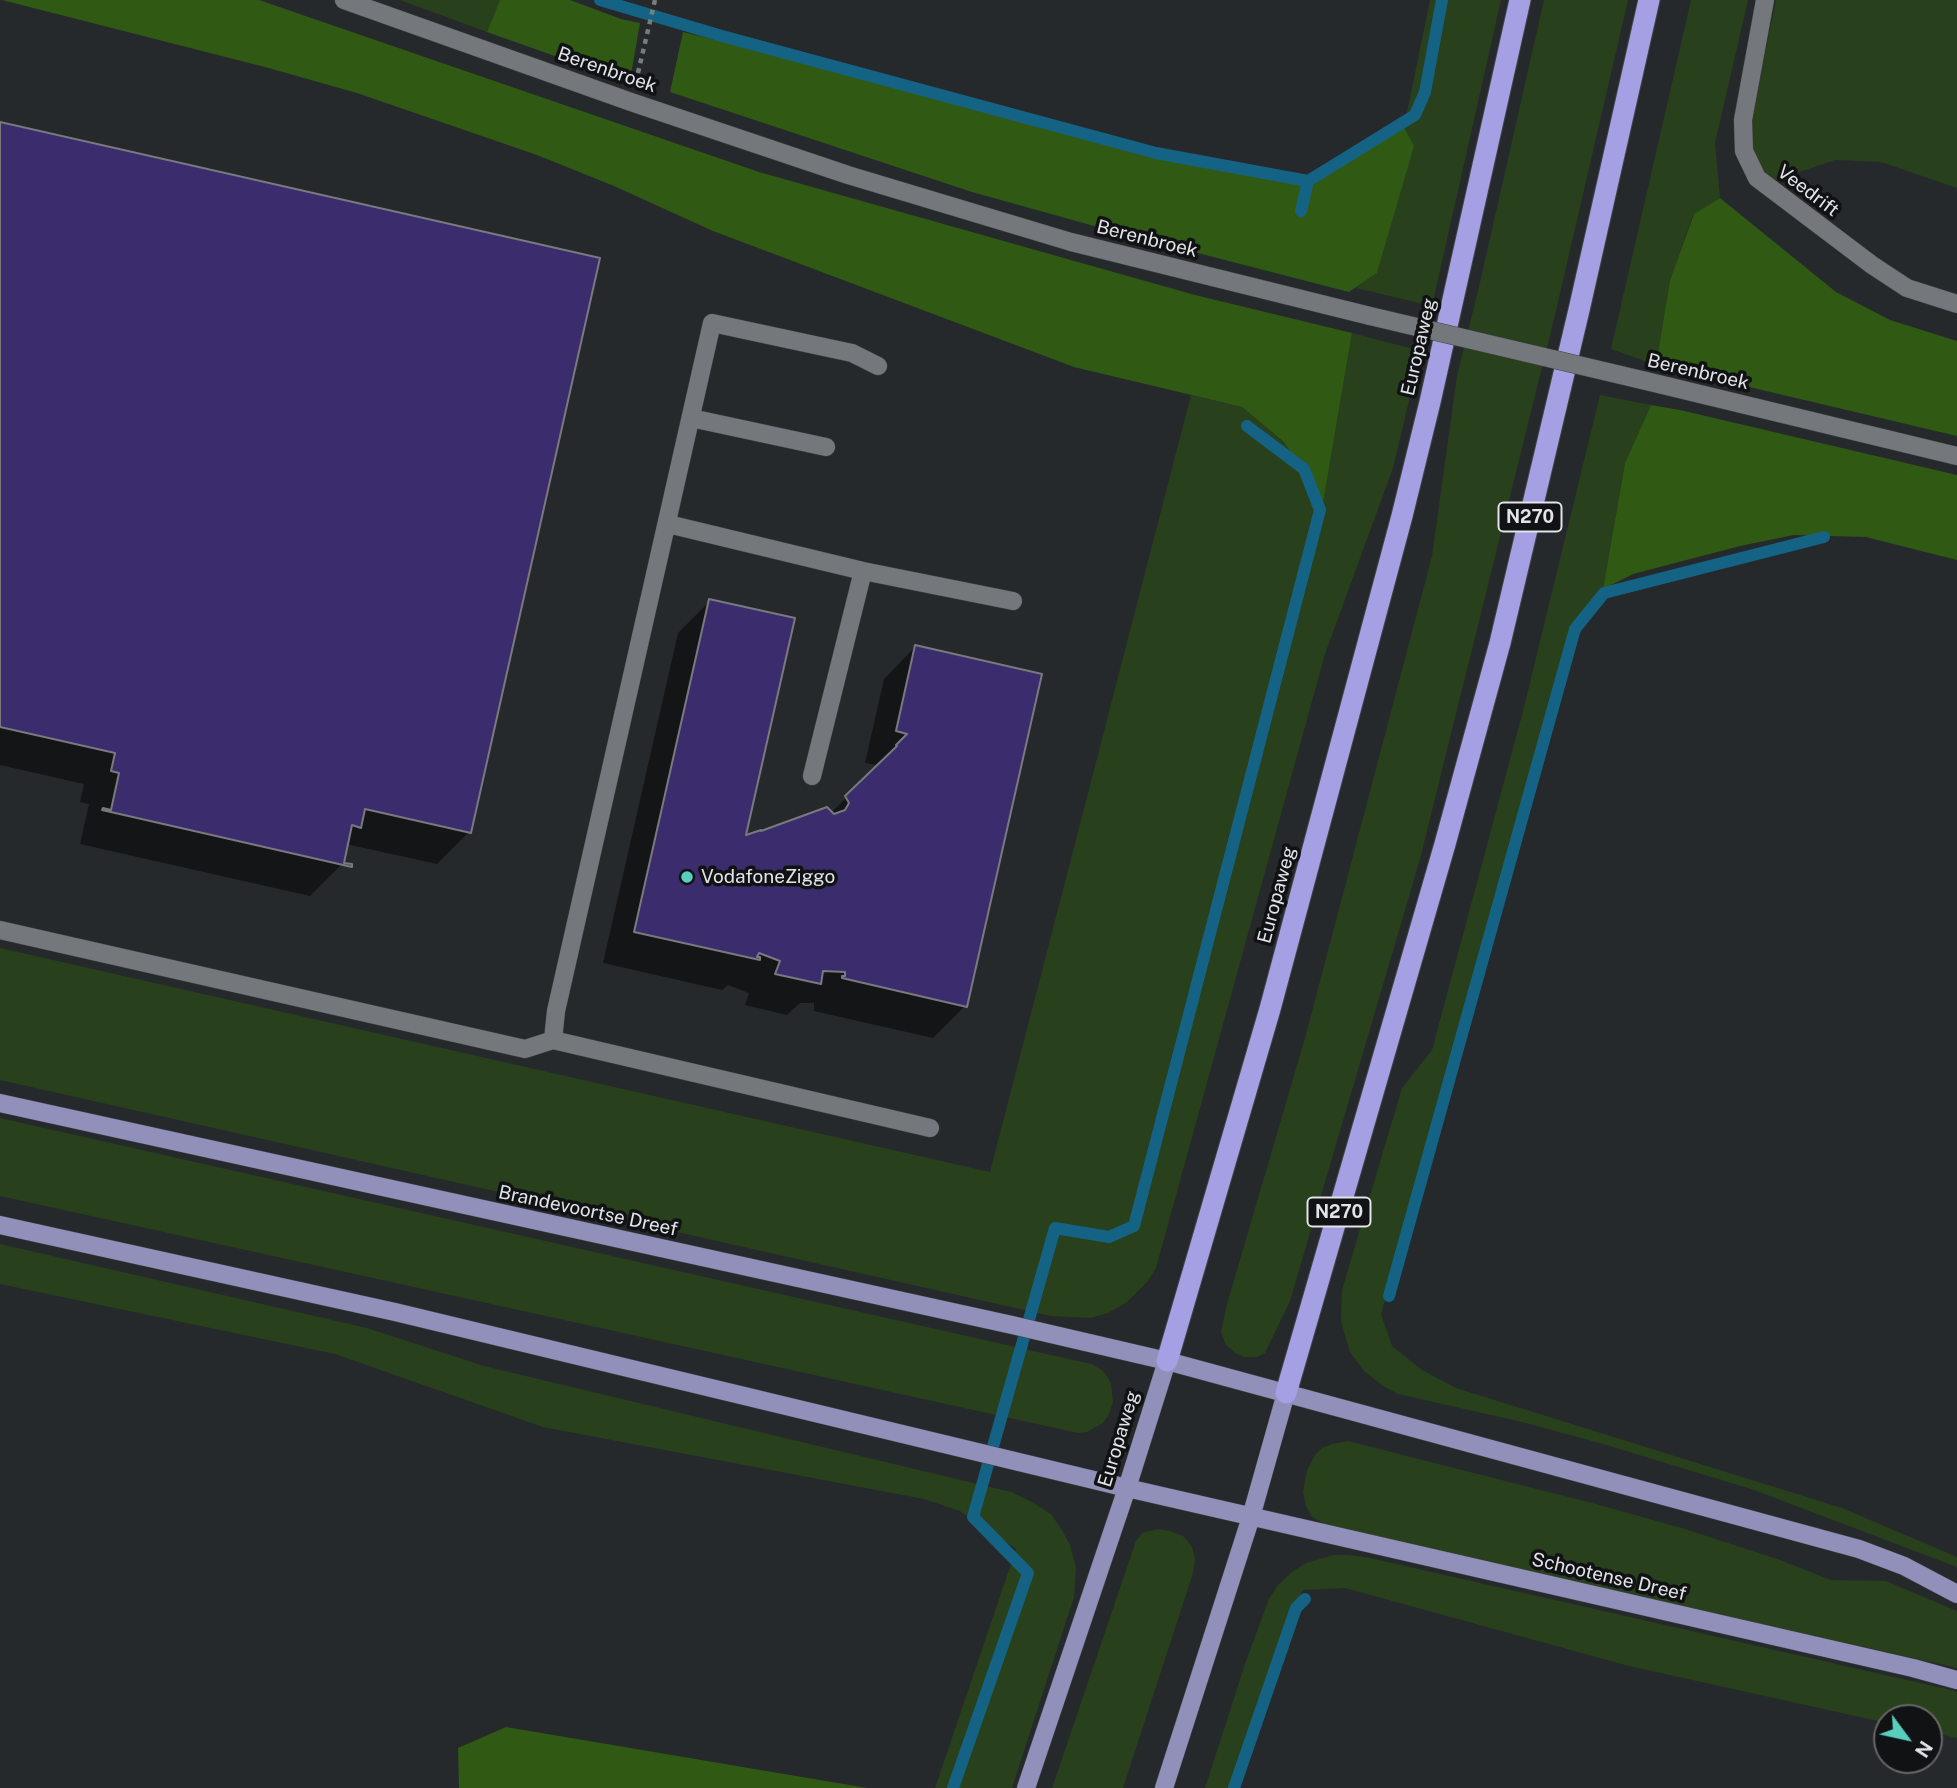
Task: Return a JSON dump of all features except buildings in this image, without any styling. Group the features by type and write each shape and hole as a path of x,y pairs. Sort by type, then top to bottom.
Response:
{"highway":[{"name":"Europaweg","path":"1167,1361 1273,997 1395,542 1430,402 1520,0"},
{"name":"N270","path":"1286,1393 1500,643 1649,0"}],"main road":[{"name":"Brandevoortse Dreef","path":"0,1103 1012,1325 1167,1361 1286,1393"},
{"path":"0,1225 395,1312 1127,1488"},
{"name":"Europaweg","path":"1026,1788 1167,1361"},
{"name":"N270","path":"1164,1788 1251,1517 1286,1393"},
{"path":"1286,1393 1859,1549 1904,1566 1957,1594"},
{"name":"Schootense Dreef","path":"1127,1488 1957,1680"}],"street":[{"name":"Berenbroek","path":"344,0 631,102 848,175 1071,242 1957,456"},
{"name":"Veedrift","path":"1765,0 1743,120 1744,151 1757,178 1872,265 1907,288 1957,304"},
{"path":"553,1041 559,998 712,323 852,353 878,366"},
{"path":"691,418 825,447"},
{"path":"667,524 863,571 1013,601"},
{"path":"812,776 863,571"},
{"path":"0,930 525,1049 553,1041 930,1128"}],"path":[{"path":"631,102 655,0"}],"green space":[{"path":"2,0 259,0 759,172 1195,295 1352,333 1323,503 1284,442 1242,407 1074,367 713,231 537,155 357,93"},
{"path":"400,0 500,0 487,32"},
{"path":"500,0 570,0 621,19 640,23 630,80 487,32"},
{"path":"1430,0 1501,0 1432,306 1356,288 1377,273 1413,146 1404,127"},
{"path":"1544,0 1628,0 1555,315 1420,859 1290,1301 1265,1353 1257,1357 1245,1357 1226,1345 1221,1332 1227,1304 1305,1038 1432,556 1457,376"},
{"path":"1691,0 1748,0 1715,143 1720,198 1693,215 1670,280 1656,365 1611,349"},
{"path":"1776,0 1957,0 1957,188 1881,162 1835,160 1772,181 1750,152 1751,120"},
{"path":"683,32 1301,183 1338,168 1404,127 1414,146 1377,273 1349,292 972,192 670,92"},
{"path":"1720,198 1836,292 1890,320 1957,341 1957,436 1656,365 1670,280 1694,214"},
{"path":"1352,333 1421,351 1393,468 1325,654 1156,1268 1148,1281 1127,1302 1108,1313 1091,1318 1051,1316 0,1080 0,948 990,1172 1191,395 1242,407 1284,442 1323,502"},
{"path":"1600,395 1651,405 1625,463 1603,589 1584,609 1381,1314 1392,1346 1422,1370 1456,1388 1842,1508 1957,1557 1957,1567 1754,1490 1522,1422 1398,1394 1364,1371 1350,1352 1341,1319 1342,1290 1402,1088 1432,1050 1523,711"},
{"path":"1651,405 1957,475 1957,560 1866,537 1794,535 1633,574 1603,589 1625,463"},
{"path":"0,1118 1091,1364 1107,1376 1113,1402 1103,1423 1087,1432 1078,1433 0,1196"},
{"path":"0,1244 367,1328 484,1366 1011,1492 1032,1502 1051,1514 1070,1545 1076,1568 1074,1597 1012,1788 935,1788 1016,1549 960,1511 924,1499 543,1427 335,1354 0,1284"},
{"path":"1348,1441 1685,1529 1831,1580 1886,1581 1957,1611 1957,1668 1330,1527 1312,1517 1306,1506 1303,1492 1307,1470 1322,1448"},
{"path":"1158,1529 1183,1536 1192,1547 1195,1558 1193,1573 1123,1788 1052,1788 1136,1541 1142,1533"},
{"path":"1334,1555 1370,1558 1951,1690 1957,1692 1957,1738 1943,1735 1943,1704 1873,1704 1873,1720 1629,1666 1345,1588 1303,1590 1289,1615 1230,1788 1205,1788 1269,1599 1278,1585 1306,1563"},
{"path":"506,1727 867,1788 459,1788 458,1748"}],"waterway":[{"path":"600,0 722,36 1156,153 1308,181 1301,211"},
{"path":"1308,181 1415,115 1425,92 1442,0"},
{"path":"953,1788 1028,1573 973,1517 1055,1228 1109,1237 1134,1226 1320,510 1304,469 1247,426"},
{"path":"1389,1296 1575,629 1604,593 1824,537"},
{"path":"1234,1788 1296,1608 1305,1599"}],"place":[{"name":"VodafoneZiggo","path":"687,877"}]}
